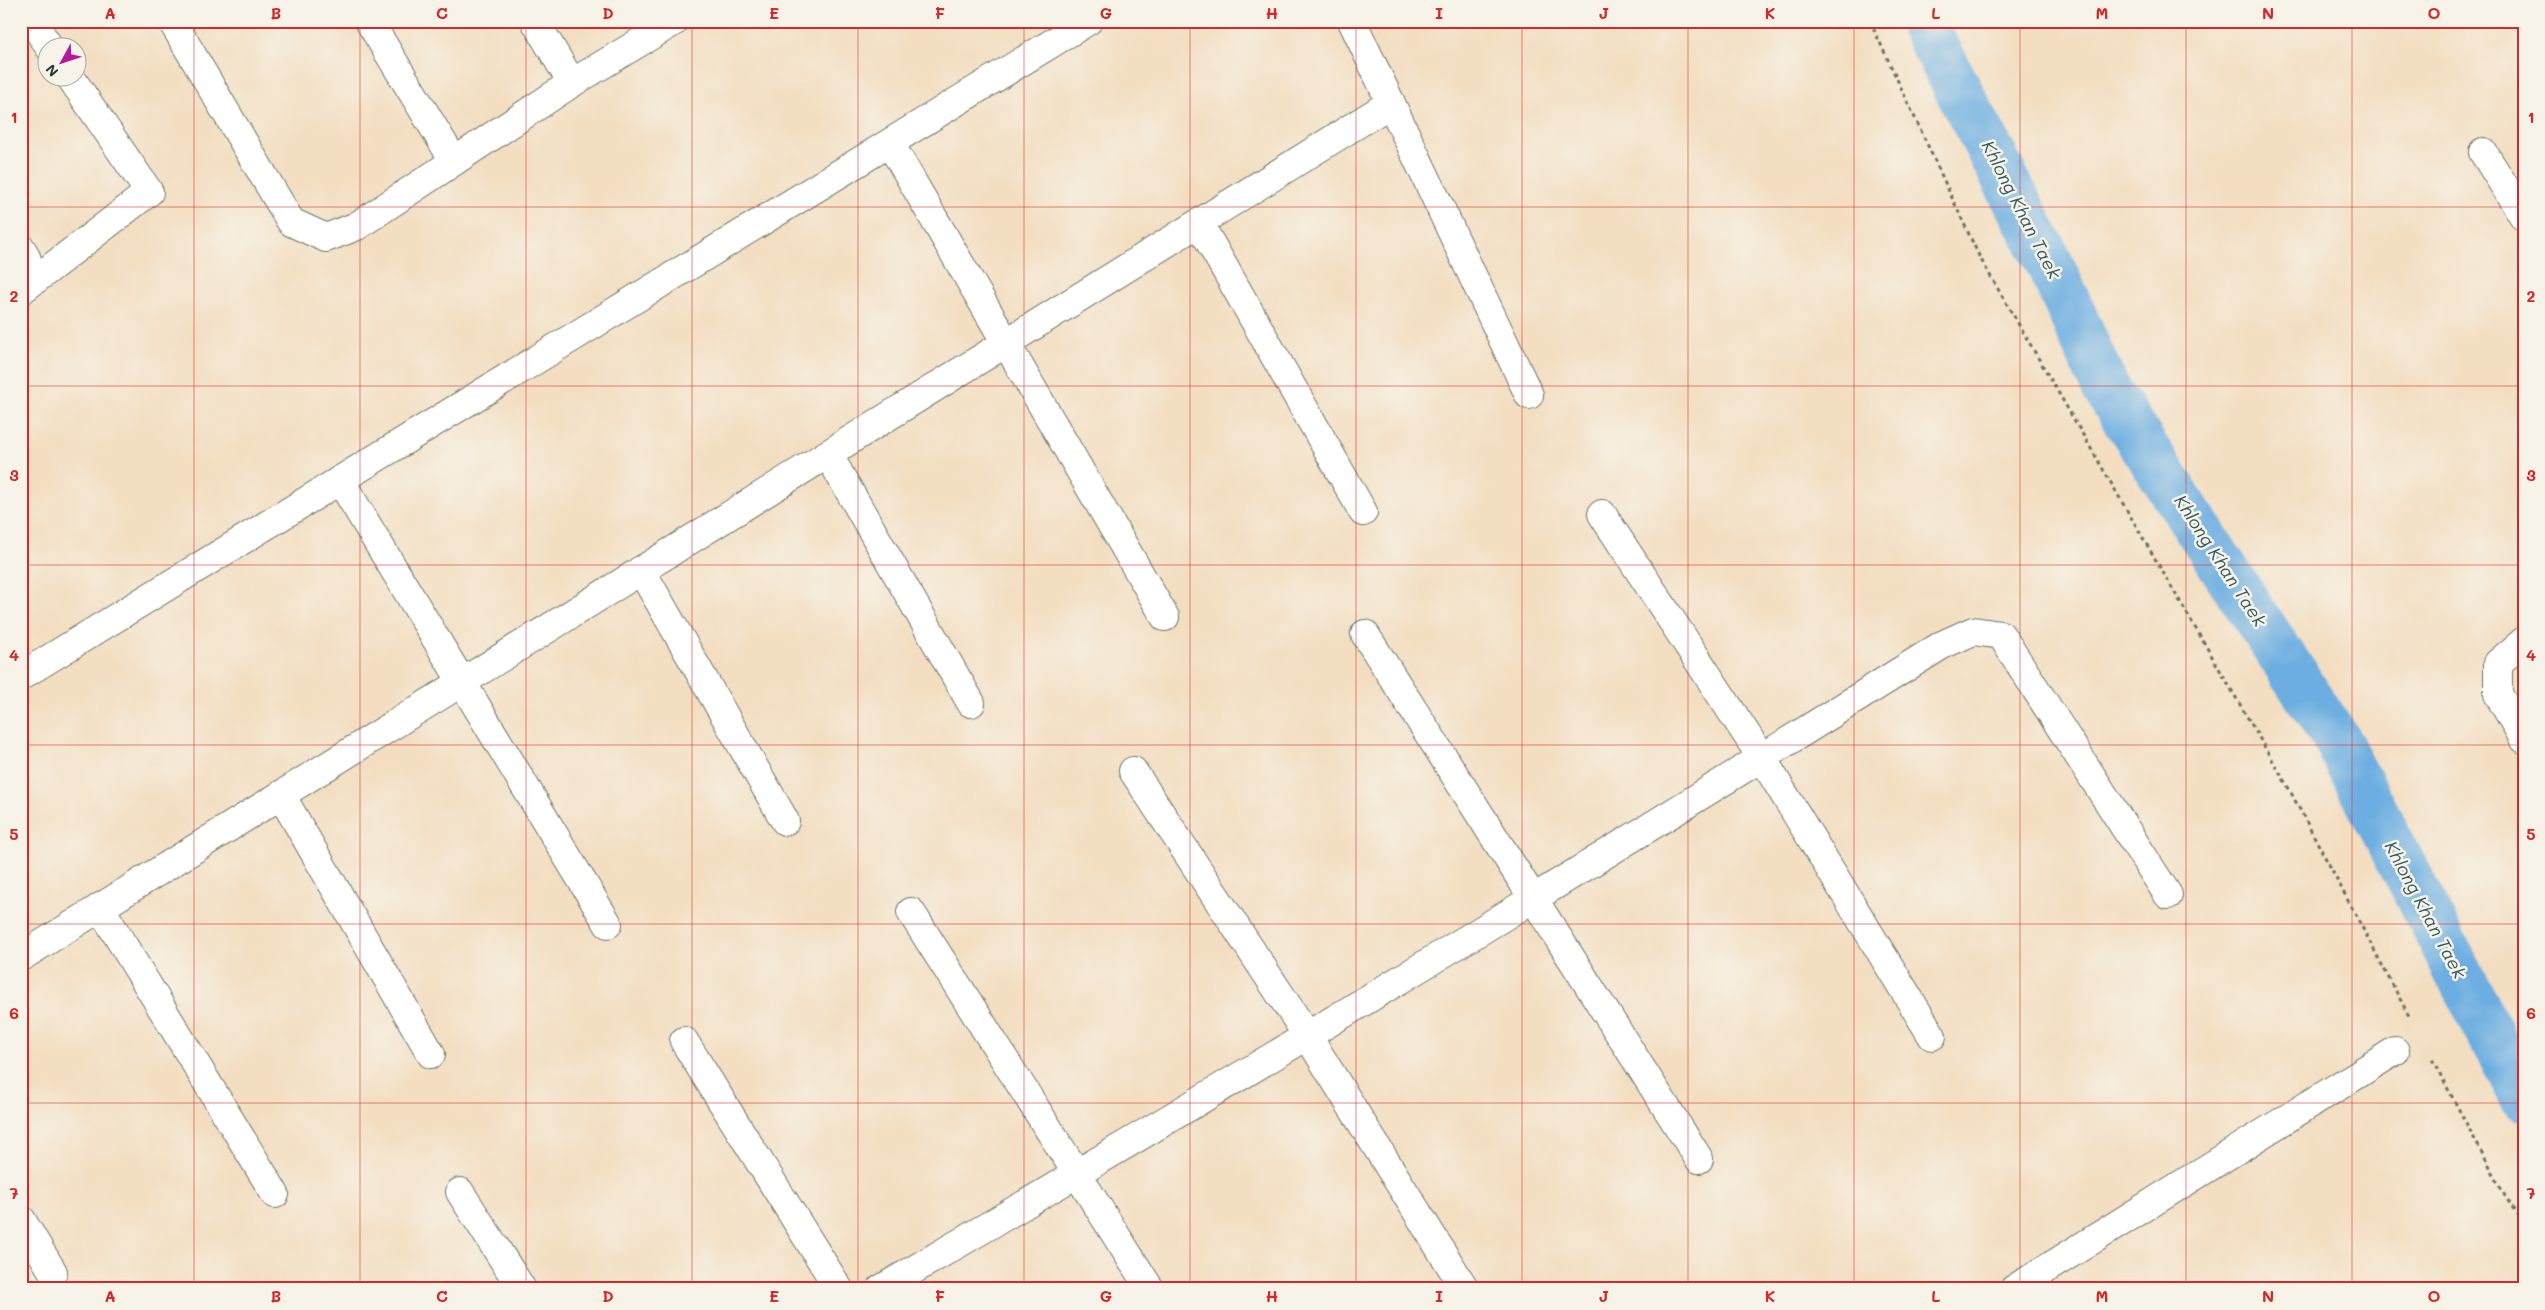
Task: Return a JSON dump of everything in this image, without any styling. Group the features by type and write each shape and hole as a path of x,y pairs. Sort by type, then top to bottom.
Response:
{"street":[{"path":"32,21 43,38"},
{"path":"172,21 291,222 326,238 357,226 572,83 675,21"},
{"path":"370,21 454,161"},
{"path":"535,21 572,83"},
{"path":"21,676 1088,21"},
{"path":"1352,21 1529,395"},
{"path":"23,289 149,192 77,88"},
{"path":"21,957 1391,103"},
{"path":"890,142 1165,617"},
{"path":"2483,152 2524,216"},
{"path":"1199,223 1362,512"},
{"path":"21,248 30,272 23,289"},
{"path":"828,454 971,704"},
{"path":"340,480 608,924"},
{"path":"1602,514 1762,758 1932,1036"},
{"path":"641,570 785,821"},
{"path":"880,1289 1078,1173 1533,898 1942,645 1973,631 2000,635 2168,895"},
{"path":"1365,634 1699,1159"},
{"path":"2524,641 2498,663 2498,694 2524,739"},
{"path":"1133,771 1307,1035 1465,1289"},
{"path":"281,795 431,1054"},
{"path":"100,907 275,1194"},
{"path":"911,912 1150,1289"},
{"path":"684,1041 839,1289"},
{"path":"2014,1289 2395,1051"},
{"path":"460,1192 522,1289"},
{"path":"21,1219 53,1272"}],"path":[{"path":"1870,21 1980,258 2288,787 2413,1022"},
{"path":"2431,1057 2505,1196 2524,1225"}],"waterway":[{"name":"Khlong Khan Taek","path":"1922,21 2049,262 2105,387 2337,740 2524,1098"}]}
